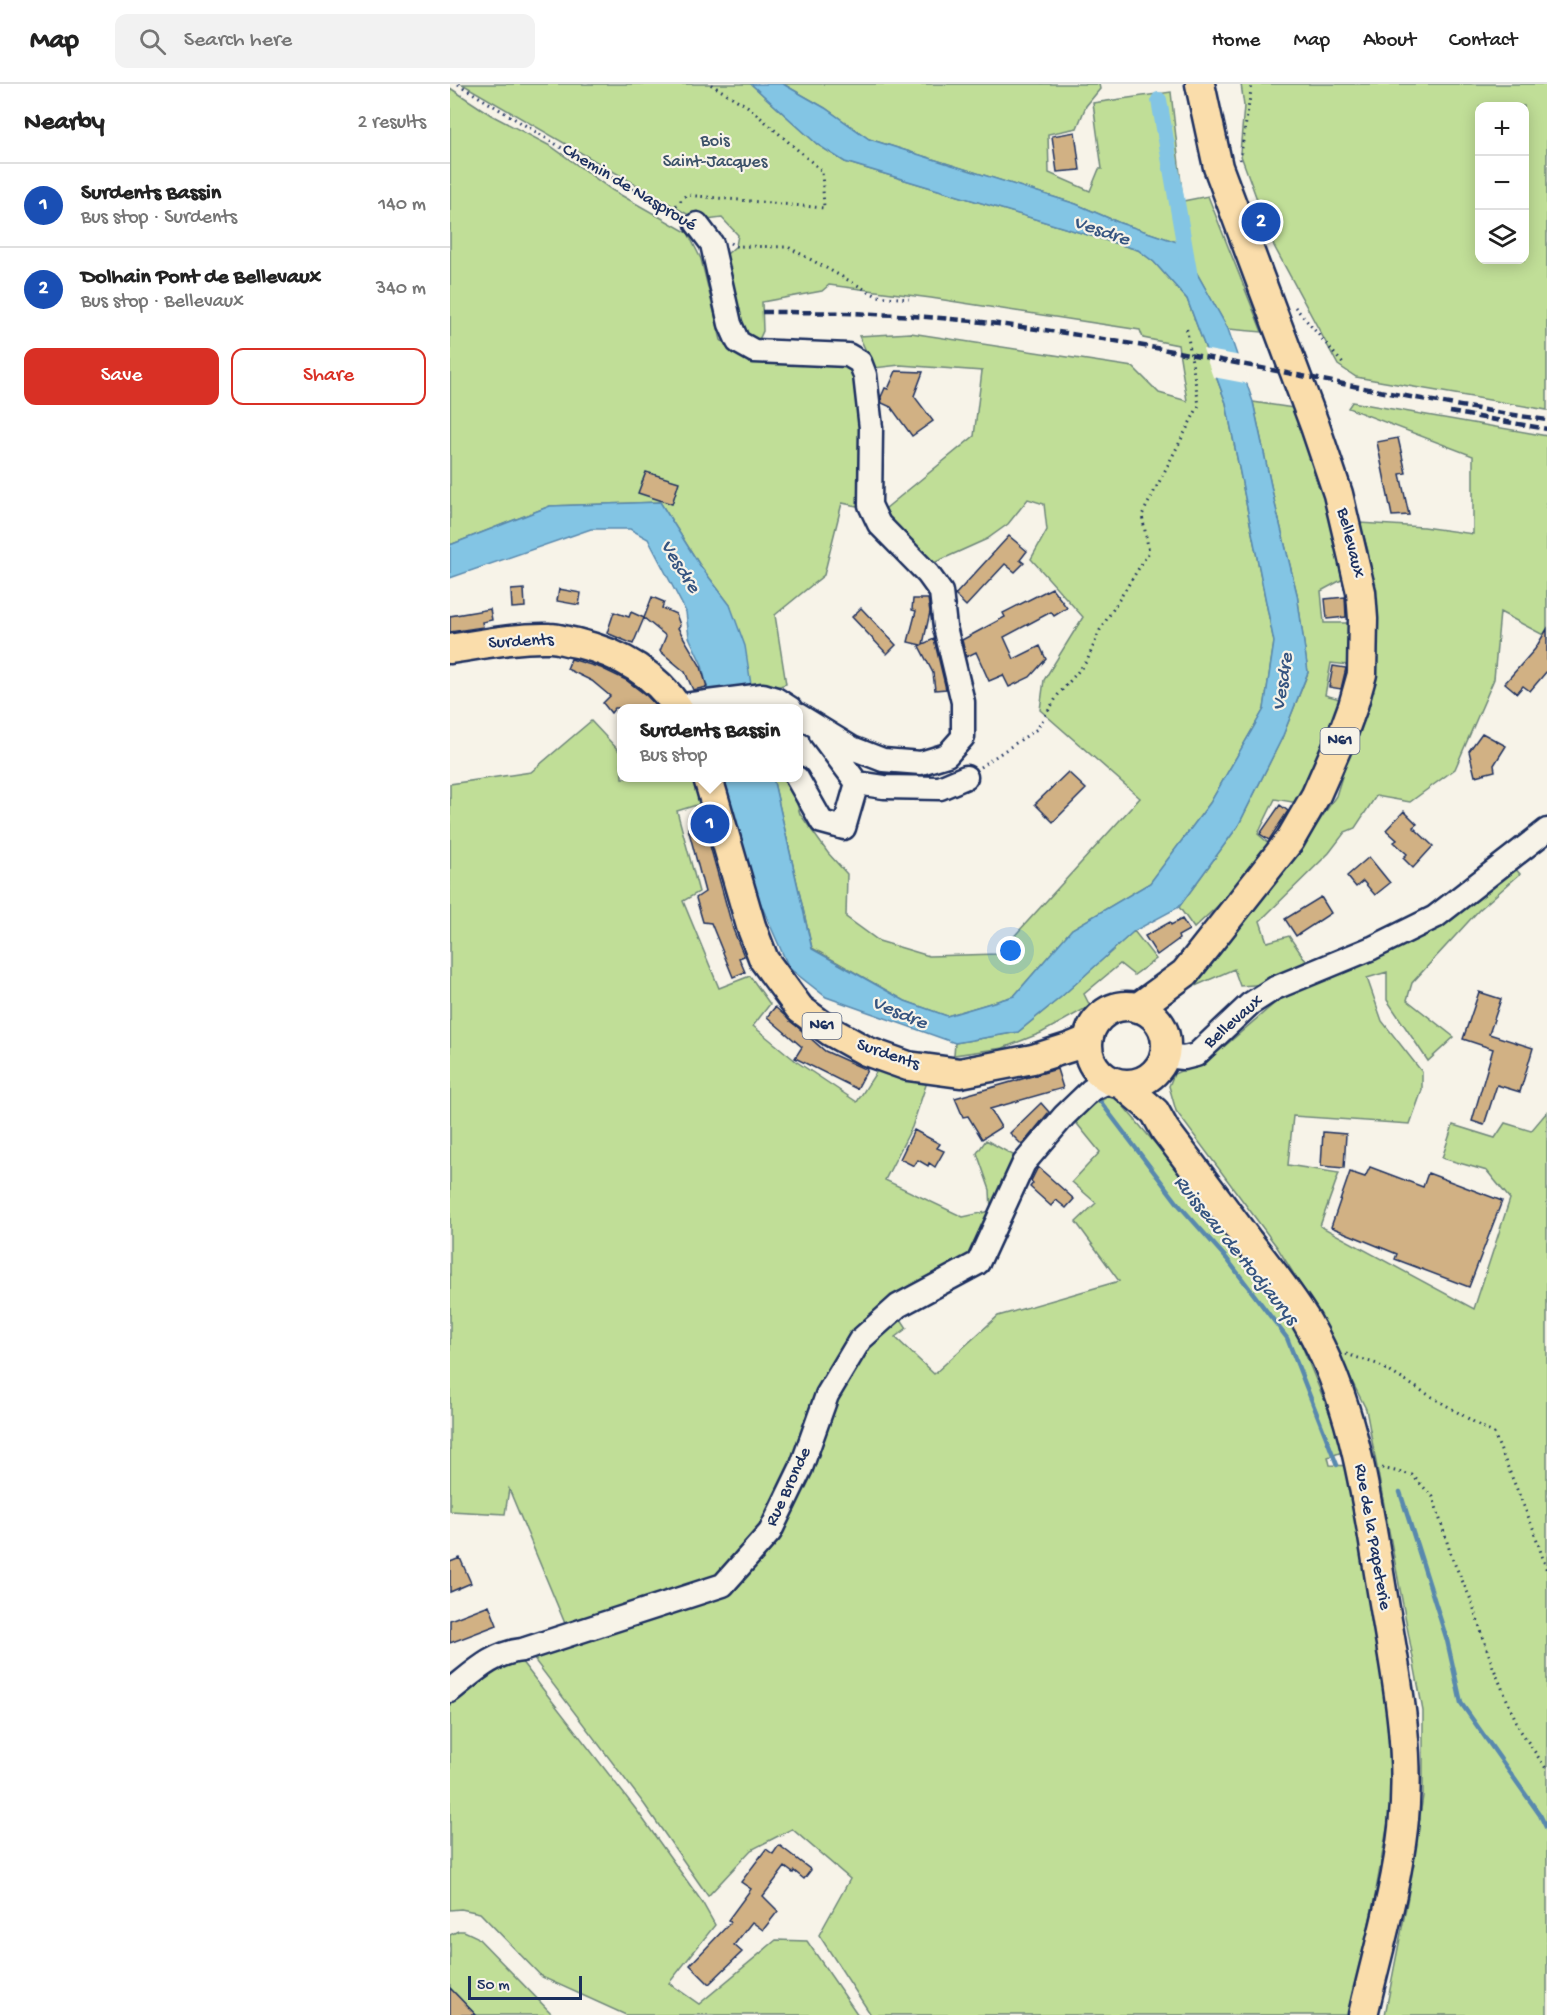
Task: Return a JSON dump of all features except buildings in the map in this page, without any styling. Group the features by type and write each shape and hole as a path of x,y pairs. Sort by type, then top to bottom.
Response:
{"main road":[{"name":"Bellevaux","path":"1162,1055 1173,1004 1185,974 1290,840 1316,795 1342,736 1362,674 1361,592 1338,494 1316,426 1218,167 1200,84"},
{"name":"Surdents","path":"450,650 512,639 553,638 593,647 620,657 640,668 662,687 675,704"},
{"name":"Surdents","path":"709,782 751,926 764,960 800,1009 830,1031 866,1051 908,1065 960,1073 1033,1059 1088,1040"},
{"name":"Bellevaux","path":"1137,1008 1185,974"},
{"name":"N61","path":"1088,1040 1097,1020 1105,1013 1126,1006 1137,1008"},
{"path":"1137,1008 1155,1019 1162,1028 1162,1055 1155,1112"},
{"path":"1088,1040 1088,1052 1092,1064 1100,1074 1116,1082 1142,1081 1162,1055"},
{"name":"Rue de la Papeterie","path":"1116,1082 1155,1112 1165,1130 1285,1289 1307,1322 1343,1404 1360,1466 1403,1717 1406,1777 1403,1828 1396,1876 1363,2015"}],"street":[{"name":"Chemin de Nasproué","path":"697,224 712,244 730,324 738,342 754,351 848,355 860,362 865,375 871,429 870,505 879,524 928,574 941,592 945,627 963,702 963,737 947,755 921,763 883,760 852,748 806,719"},
{"path":"694,704 763,695 784,697"},
{"path":"806,719 857,783 884,787 940,788 966,777"},
{"path":"931,760 940,788"},
{"path":"800,782 822,822 844,828 857,783"},
{"name":"Bellevaux","path":"1162,1055 1184,1058 1196,1055 1250,1004 1275,988 1372,948 1435,917 1547,830"},
{"name":"Rue Bronde","path":"450,1691 494,1657 522,1650 723,1584 770,1532 801,1468 827,1395 860,1340 898,1306 978,1263 1024,1163 1064,1116 1091,1090 1116,1082"}],"path":[{"name":"Chemin de Nasproué","path":"458,84 593,167 697,224"},
{"path":"672,210 686,195 824,208 822,171 747,106 710,84"},
{"path":"1239,164 1252,84"},
{"path":"725,240 735,246 788,247 877,296 909,299"},
{"path":"1267,297 1288,300 1344,365"},
{"path":"966,777 1037,729 1058,695 1087,661 1100,630 1149,552 1142,516 1199,405 1186,325"},
{"path":"1319,1346 1377,1364 1494,1434 1533,1528 1547,1571"},
{"path":"1360,1466 1382,1467 1412,1475 1432,1497 1452,1558 1471,1600 1493,1667 1520,1730 1547,1770"}],"green space":[{"name":"Bois Saint-Jacques","path":"462,84 751,84 818,145 845,162 1138,250 1154,262 1187,299 1226,403 1274,642 1264,709 1210,803 1150,883 1072,929 1014,996 947,1016 905,1001 812,948 774,782 790,782 800,814 828,853 847,874 846,917 879,941 929,956 998,954 1140,798 1040,710 1044,680 1083,617 1031,559 1047,530 1044,504 1028,499 1008,524 987,539 927,566 880,513 974,436 982,371 900,365 874,368 859,336 911,333 1133,367 1159,393 1187,401 1178,345 1143,338 1140,330 829,285 822,291 762,302 763,331 757,344 742,337 719,261 736,246 738,235 722,218 699,221"},
{"path":"783,84 1099,84 1100,89 1086,106 1077,128 1048,134 1049,173 1090,191 1099,169 1102,169 1093,103 1171,92 1183,201 1208,196 1262,332 1228,329 1180,243 1120,223 1076,204 869,139 825,108"},
{"path":"1241,84 1547,84 1547,410 1356,377 1338,365 1274,246 1240,153 1244,106"},
{"path":"450,88 491,115 552,147 612,190 688,233 701,259 721,340 738,356 798,363 837,363 854,372 863,392 862,507 842,503 824,575 775,615 786,684 753,695 730,605 699,564 660,502 550,506 450,545"},
{"path":"1253,402 1300,409 1324,473 1345,578 1321,591 1324,623 1354,623 1357,666 1331,663 1325,695 1347,701 1310,805 1275,799 1258,834 1272,846 1239,886 1194,928 1179,907 1238,826 1282,738 1308,673 1297,594"},
{"path":"1352,402 1547,436 1547,637 1500,612 1494,679 1455,769 1410,802 1376,796 1355,828 1345,832 1329,853 1260,921 1267,942 1289,936 1306,961 1269,984 1240,986 1234,969 1195,986 1298,853 1336,796 1354,738 1369,676 1377,609 1368,551 1360,523 1423,527 1473,534 1473,456 1348,408"},
{"path":"591,721 617,749 617,782 695,782 703,803 677,811 699,892 683,901 719,988 750,976 770,1004 753,1026 797,1062 857,1102 880,1066 928,1079 912,1127 885,1180 963,1217 991,1211 990,1190 977,1153 986,1140 1022,1160 977,1260 852,1344 769,1519 714,1582 569,1633 509,1489 505,1514 450,1511 450,784 531,772"},
{"path":"1513,866 1520,874 1479,910 1412,983 1407,1000 1454,1037 1428,1061 1387,1000 1387,972 1367,978 1382,1021 1422,1072 1422,1090 1410,1124 1293,1116 1288,1165 1339,1173 1320,1226 1474,1309 1510,1199 1487,1171 1442,1158 1453,1125 1495,1138 1505,1123 1531,1131 1547,1112 1547,2015 1385,2015 1408,1897 1423,1796 1423,1711 1366,1409 1312,1303 1277,1247 1176,1111 1169,1086 1174,1074 1213,1056 1282,997"},
{"path":"1134,931 1156,959 1134,975 1120,964 1084,994 1090,1006 1041,1033 1003,1048 954,1055 955,1043 1018,1032 1061,997"},
{"path":"1113,1094 1187,1181 1293,1324 1345,1451 1328,1457 1330,1465 1350,1466 1386,1700 1392,1800 1375,1896 1349,2015 871,2015 819,1935 850,1879 792,1829 751,1850 708,1896 644,1804 530,1654 730,1589 830,1398 878,1331 897,1313 907,1328 895,1337 934,1374 998,1316 1119,1281 1076,1222 1096,1203 1072,1182 1100,1152 1074,1120 1089,1107"},
{"path":"518,1657 638,1812 702,1902 715,1925 669,1983 699,2004 776,1940 807,1941 858,2015 626,2015 542,1977 480,1913 461,1909 450,1910 450,1702"},
{"path":"464,1931 477,1937 553,2015 476,2015 450,1988 450,1935"}],"water":[{"name":"Vesdre","path":"751,84 783,84 825,108 869,139 1076,204 1120,223 1180,243 1228,329 1253,402 1297,594 1308,672 1282,738 1238,826 1179,907 1134,931 1061,997 1018,1032 955,1043 826,997 789,968 759,900 725,782 774,782 812,949 905,1001 947,1016 1014,996 1072,929 1150,883 1210,803 1264,709 1274,642 1226,403 1187,299 1154,262 1138,250 845,162 818,145"},
{"name":"Vesdre","path":"660,502 699,564 730,605 745,646 756,704 710,704 702,665 689,637 686,612 648,539 630,529 591,529 450,578 450,545 550,506"}],"pier":[{"path":"1203,349 1241,356 1250,384 1213,377"}],"waterway":[{"path":"1159,100 1190,277"},
{"name":"Ruisseau de Hodjaurys","path":"1100,1101 1179,1205 1227,1259 1287,1338 1337,1465"},
{"name":"Ruisseau de Hodjaurys","path":"1400,1492 1447,1640 1461,1703 1540,1815 1547,1829"}],"railway":[{"path":"762,312 909,316 1067,333 1136,344 1409,397 1547,420"},
{"path":"1450,412 1547,429"}],"place":[{"name":"Dolhain Pont de Bellevaux","path":"1261,222"},
{"name":"Surdents Bassin","path":"710,824"}]}
